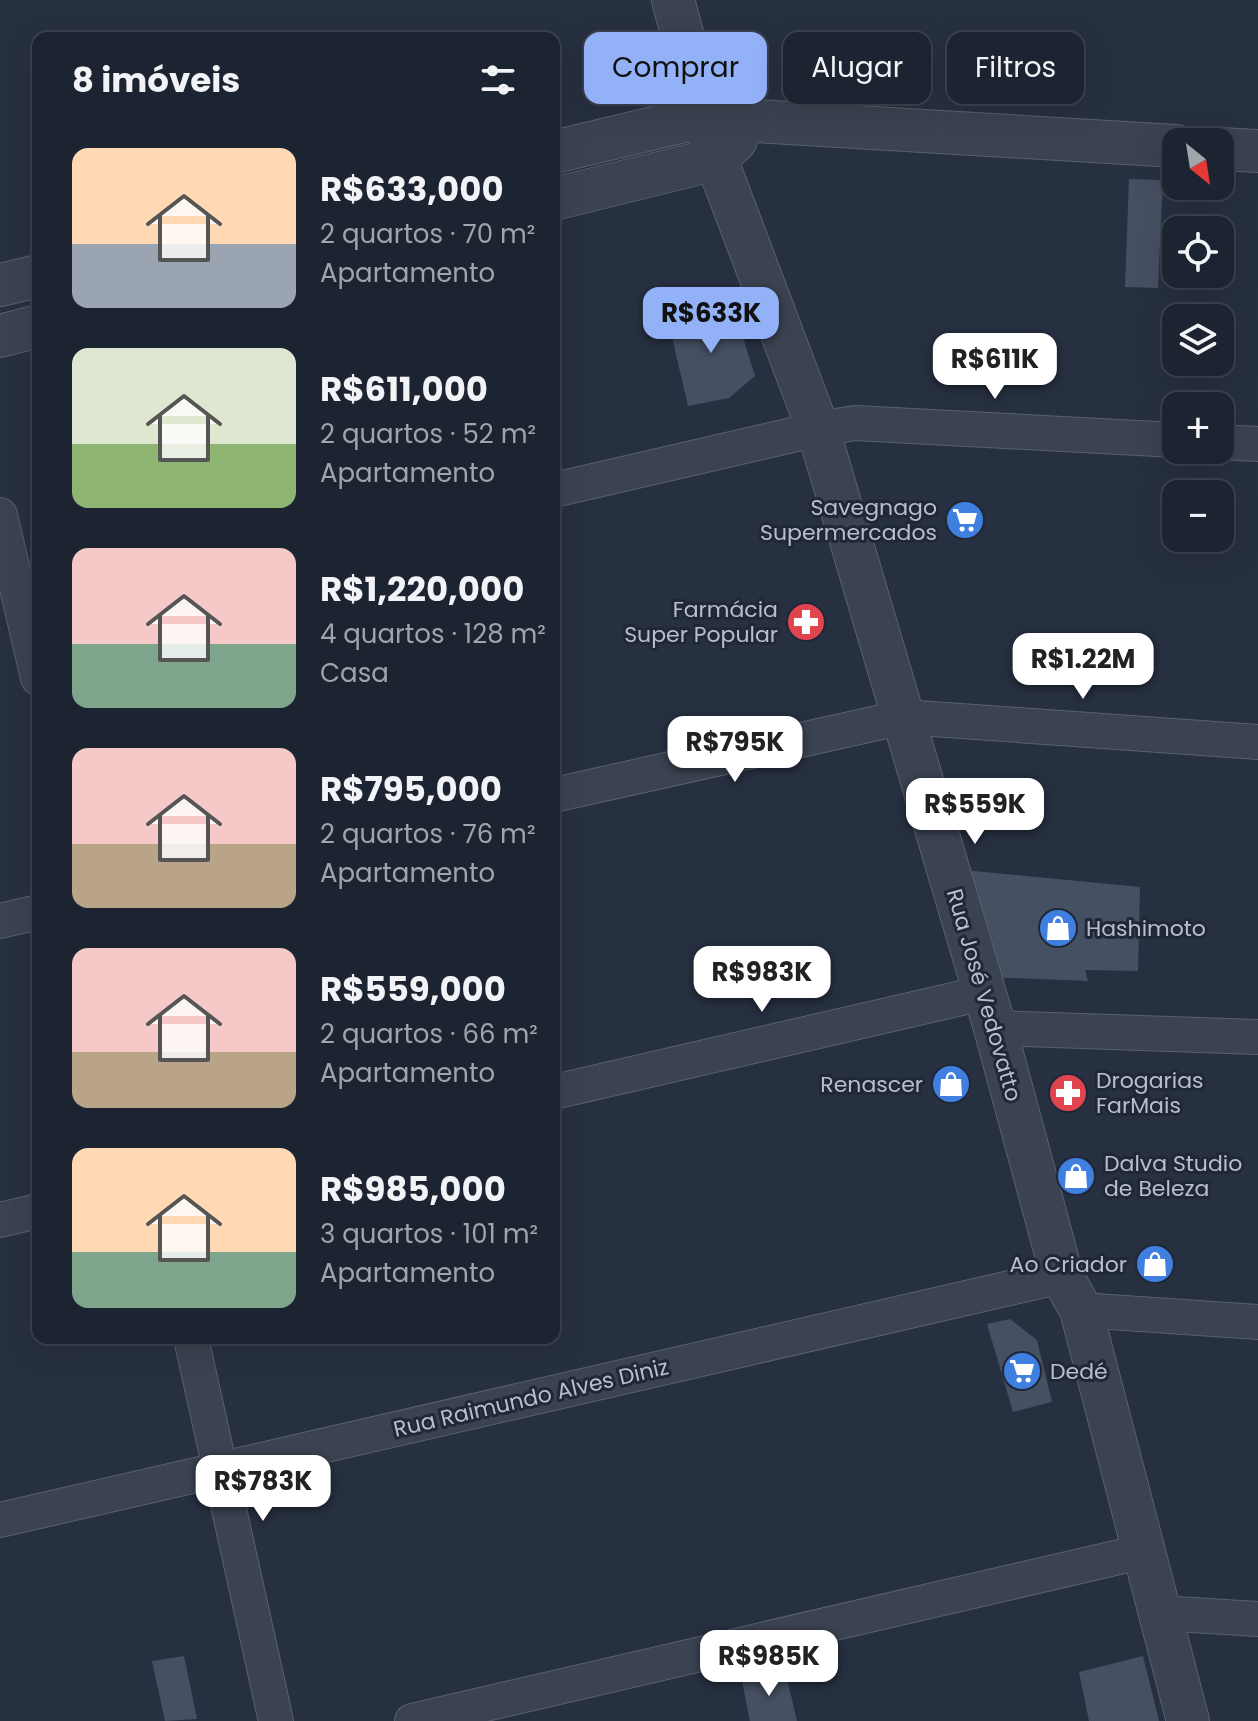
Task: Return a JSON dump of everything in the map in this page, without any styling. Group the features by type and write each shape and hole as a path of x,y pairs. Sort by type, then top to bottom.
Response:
{"street":[{"name":"Rua José Vedovatto","path":"673,0 716,159 818,429 1072,1293 1145,1551 1188,1721"},
{"path":"560,151 704,116 1162,145"},
{"path":"560,198 716,159 756,121"},
{"path":"1234,150 1258,151"},
{"path":"0,285 32,277"},
{"path":"0,336 32,328"},
{"path":"560,489 855,423 1162,439"},
{"path":"1234,443 1258,444"},
{"path":"0,515 32,656"},
{"path":"560,794 904,717 1258,742"},
{"path":"0,921 32,913"},
{"path":"560,1091 989,1011 1258,1037"},
{"path":"0,1220 32,1212"},
{"name":"Rua Raimundo Alves Diniz","path":"0,1520 221,1469 1072,1293 1258,1322"},
{"path":"192,1344 276,1721"},
{"path":"412,1721 1145,1551"},
{"path":"1159,1613 1258,1619"}],"building":[{"path":"1129,179 1162,180 1158,288 1125,287"},
{"path":"733,305 755,376 729,398 688,406 668,320"},
{"name":"Hashimoto","path":"963,870 1140,887 1138,971 1085,970 1088,981 988,977"},
{"name":"Dedé","path":"1010,1319 1037,1340 1052,1402 1013,1412 987,1324"},
{"path":"184,1656 197,1719 165,1721 152,1661"},
{"path":"1143,1656 1159,1721 1089,1721 1079,1672"},
{"path":"785,1670 797,1721 750,1721 742,1681"}],"place":[{"name":"Savegnago Supermercados","path":"965,520"},
{"name":"Farmácia Super Popular","path":"806,622"},
{"name":"Hashimoto","path":"1058,928"},
{"name":"Renascer","path":"951,1084"},
{"name":"Drogarias FarMais","path":"1068,1093"},
{"name":"Dalva Studio de Beleza","path":"1076,1176"},
{"name":"Ao Criador","path":"1155,1264"},
{"name":"Dedé","path":"1022,1371"}]}
